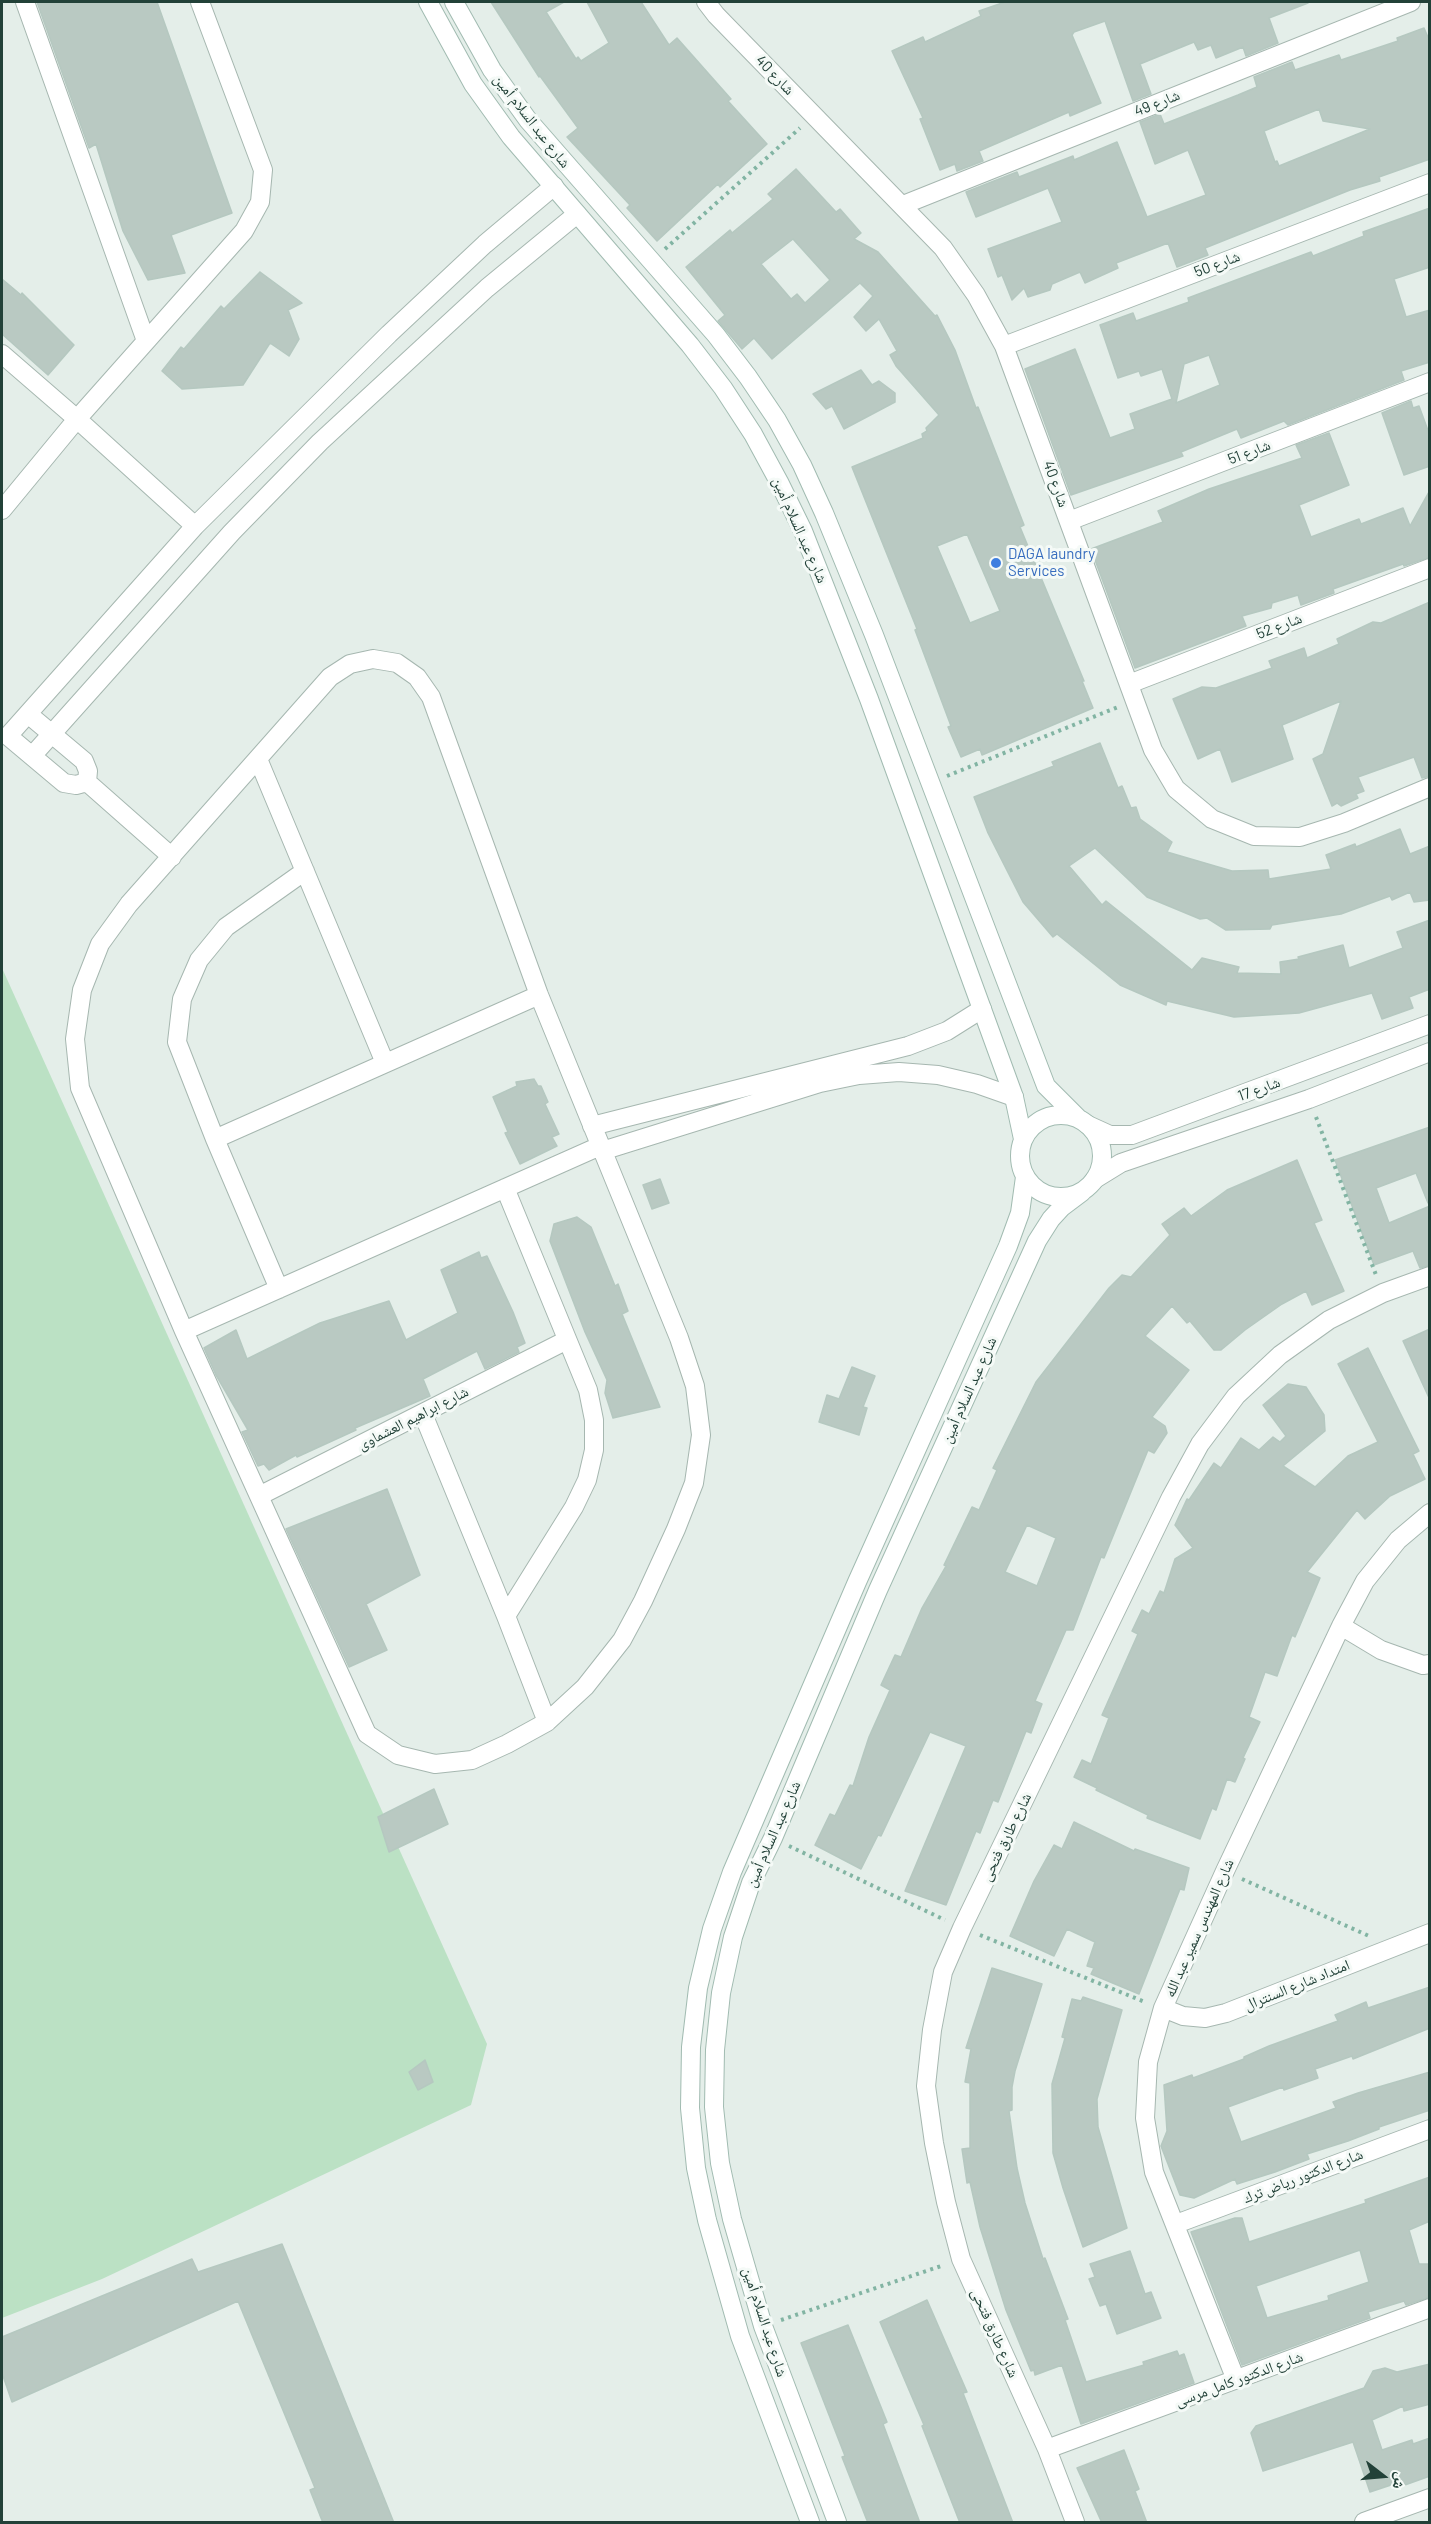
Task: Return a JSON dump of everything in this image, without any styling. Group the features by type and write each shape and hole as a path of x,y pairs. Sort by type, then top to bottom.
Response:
{"street":[{"path":"25,2 146,341"},
{"path":"2,510 77,419 244,231 260,202 263,170 200,2"},
{"name":"شارع عبد السلام أمين","path":"428,2 473,84 510,137 690,345 723,388 753,434 803,531 849,646 1014,1097 1023,1139"},
{"name":"شارع عبد السلام أمين","path":"454,2 492,70 528,120 716,336 748,377 777,420 802,465 824,513 874,635 1046,1086 1083,1121"},
{"name":"شارع 40","path":"706,2 943,248 976,295 1004,346 1153,750 1176,789 1212,819 1254,836 1300,837 1344,823 1430,787"},
{"name":"شارع 49","path":"903,205 1411,2"},
{"name":"شارع 50","path":"1004,346 1430,183"},
{"path":"87,782 76,785 64,783 8,736 195,526 389,334 485,244 554,186"},
{"path":"32,756 232,532 320,442 487,288 577,214"},
{"path":"2,354 195,526"},
{"name":"شارع 51","path":"1070,521 1430,382"},
{"name":"شارع 52","path":"1132,692 1430,568"},
{"path":"849,646 864,646 874,635"},
{"path":"373,658 397,663 417,677 430,697 440,721 539,995 679,1338 695,1386 701,1435 694,1483 644,1601 622,1640 585,1687 547,1722 472,1760 435,1764 398,1755 367,1734 184,1331 80,1088 75,1039 82,990 100,944 129,904 172,857 330,677 350,663 373,658"},
{"path":"869,699 882,688 894,688"},
{"path":"28,714 84,761 88,771 87,782"},
{"path":"258,759 385,1063"},
{"path":"87,782 172,857"},
{"path":"279,1289 215,1139 177,1042 182,999 199,960 226,927 305,871"},
{"path":"215,1139 539,995"},
{"path":"184,1331 505,1188 601,1149 908,1046 947,1030 982,1009"},
{"name":"شارع 17","path":"1083,1121 1102,1133 1116,1137 1132,1135 1430,1024"},
{"name":"شارع 17","path":"1089,1186 1121,1163 1309,1099 1430,1052"},
{"path":"592,1126 818,1076 938,1075 977,1084 1014,1097"},
{"path":"1059,1115 1083,1121 1096,1134 1101,1145 1100,1168 1089,1186 1070,1197 1057,1198 1033,1187 1025,1177 1020,1159 1023,1139 1030,1128 1040,1120 1059,1115"},
{"name":"شارع عبد السلام أمين","path":"810,2523 740,2336 707,2220 696,2168 691,2118 691,2047 698,1988 712,1929 732,1872 857,1582 1008,1246 1020,1213 1025,1177"},
{"name":"شارع عبد السلام أمين","path":"837,2523 763,2326 732,2219 720,2163 714,2107 715,2050 721,1993 733,1937 751,1883 878,1590 1037,1241 1062,1207 1089,1186"},
{"path":"505,1188 588,1390 594,1420 594,1450 587,1480 574,1507 506,1616"},
{"name":"شارع طارق فتحى","path":"1075,2523 1047,2449 961,2259 946,2202 934,2143 926,2086 932,2030 943,1972 962,1928 1171,1497 1200,1444 1236,1396 1280,1354 1329,1320 1383,1293 1430,1276"},
{"name":"شارع ابراهيم العشماوى","path":"259,1496 567,1340"},
{"path":"423,1414 547,1722"},
{"name":"شارع المهندس سمير عبد الله","path":"1236,2380 1154,2172 1145,2118 1148,2062 1163,2008 1224,1871 1341,1626 1365,1581 1398,1540 1430,1513"},
{"path":"857,1582 878,1590"},
{"path":"1341,1626 1381,1650 1423,1665 1430,1664"},
{"name":"امتداد شارع السنترال","path":"1163,2008 1183,2016 1205,2018 1226,2013 1430,1933"},
{"name":"شارع الدكتور رياض ترك","path":"1176,2224 1430,2129"},
{"name":"شارع الدكتور كامل مرسى","path":"1047,2449 1430,2308"},
{"path":"1364,2523 1430,2498"}],"path":[{"path":"651,261 815,116"},
{"path":"930,784 1132,692"},
{"path":"1309,1099 1383,1293"},
{"path":"772,1838 962,1928 1163,2008"},
{"path":"1224,1871 1393,1947"},
{"path":"763,2326 961,2259"}],"green space":[{"path":"2,968 487,2044 471,2105 102,2279 2,2318"}],"building":[{"path":"37,2 157,2 232,213 171,235 185,273 148,280 123,231 96,144 89,148"},
{"path":"491,2 564,2 546,12 576,59 578,57 581,61 609,43 587,2 641,2 669,45 677,38 731,99 728,101 767,144 720,187 718,184 657,241 627,208 630,205 567,137 578,128 539,77"},
{"path":"1005,2 1308,3 1269,18 1278,43 1246,56 1243,47 1216,58 1211,45 1198,50 1194,42 1140,64 1151,94 1133,101 1105,21 1074,32 1072,35 1101,103 1070,116 1069,112 979,151 983,161 957,171 955,164 940,170 920,119 923,118 892,51 923,37 925,42 981,16 979,11"},
{"path":"1424,28 1430,42 1430,159 1379,177 1380,181 1350,190 1205,248 1208,255 1177,267 1168,243 1116,263 1118,268 1085,283 1080,272 1052,284 1050,290 1028,297 1024,288 1012,300 1002,275 998,277 988,249 1062,222 1048,188 976,217 966,192 1017,172 1019,177 1073,156 1074,160 1117,142 1147,217 1206,195 1188,150 1155,164 1140,122 1160,114 1164,124 1238,95 1257,87 1254,77 1292,62 1295,70 1339,55 1341,60 1398,41 1397,38","holes":["1319,109 1323,121 1370,129 1279,166 1277,161 1275,162 1264,131"]},
{"path":"796,169 836,212 840,209 861,233 854,239 878,252 935,316 937,315 955,350 976,408 978,407 1024,525 1020,527 1093,708 982,755 980,749 961,757 948,727 951,726 915,630 917,629 852,467 923,438 922,434 927,431 926,428 939,415 896,366 890,355 897,351 879,319 866,331 854,317 873,296 860,283 772,359 754,338 742,349 718,321 725,315 686,267 730,230 732,233 773,199 768,194","holes":["793,239 830,280 805,303 797,294 791,299 761,264","967,534 1000,611 970,623 937,546"]},
{"path":"1430,208 1430,267 1394,279 1406,317 1430,310 1430,362 1401,371 1404,380 1288,425 1284,421 1241,438 1237,429 1181,452 1183,456 1071,495 1025,369 1075,349 1110,438 1135,429 1130,414 1172,399 1162,369 1141,376 1139,371 1118,378 1100,325 1133,313 1136,321 1189,302 1188,298 1311,252 1313,256 1364,236 1363,232","holes":["1209,355 1220,385 1176,403 1184,364"]},
{"path":"260,272 302,303 288,310 299,339 289,356 270,343 243,385 182,389 162,371 181,347 184,349 221,306 224,309"},
{"path":"2,279 21,295 22,293 74,345 48,375 2,334"},
{"path":"861,370 872,385 879,381 895,393 895,402 844,429 832,406 826,409 813,394"},
{"path":"1411,401 1413,408 1419,406 1430,436 1430,466 1404,475 1382,413"},
{"path":"1329,433 1349,485 1299,505 1311,537 1359,519 1361,524 1403,508 1410,526 1430,490 1430,557 1404,566 1403,564 1333,589 1334,593 1301,605 1298,595 1272,603 1271,608 1242,616 1246,626 1135,668 1091,549 1163,522 1158,511 1209,489 1302,458 1296,445"},
{"path":"1430,602 1430,776 1422,778 1414,757 1358,777 1364,791 1356,794 1358,798 1341,806 1337,803 1332,806 1313,759 1323,754 1341,701 1282,725 1293,759 1232,782 1220,749 1198,759 1173,699 1202,687 1216,688 1272,668 1269,661 1304,648 1307,658 1339,644 1337,639 1373,622 1381,623"},
{"path":"1100,743 1118,788 1122,786 1131,808 1136,807 1140,819 1172,842 1167,852 1232,871 1268,870 1269,879 1331,869 1326,855 1355,844 1356,847 1400,829 1410,854 1430,846 1430,900 1414,902 1410,892 1392,900 1390,896 1341,914 1272,925 1270,929 1226,930 1207,918 1200,919 1147,897 1095,848 1069,866 1102,905 1106,901 1192,970 1202,958 1239,967 1237,973 1281,974 1280,962 1299,959 1298,957 1343,945 1349,968 1403,948 1397,932 1430,920 1430,989 1409,997 1413,1008 1382,1019 1372,993 1299,1013 1234,1017 1167,1001 1166,1005 1120,985 1057,934 1053,937 1023,902 988,833 974,797 1054,766 1052,762"},
{"path":"534,1079 538,1086 541,1086 548,1102 545,1104 559,1134 552,1137 557,1146 520,1164 505,1133 508,1132 493,1097 517,1086 516,1082"},
{"path":"1430,1127 1430,1203 1428,1203 1416,1173 1376,1188 1389,1223 1430,1206 1430,1265 1420,1268 1413,1251 1374,1265 1335,1160"},
{"path":"1297,1160 1322,1220 1314,1223 1344,1291 1312,1305 1306,1291 1282,1304 1221,1350 1214,1350 1190,1321 1187,1323 1172,1306 1145,1336 1189,1370 1152,1417 1165,1426 1167,1433 1154,1453 1148,1450 1104,1558 1101,1557 1073,1630 1066,1630 1035,1701 1042,1704 1031,1733 1026,1731 998,1802 993,1800 980,1833 976,1831 946,1905 905,1891 966,1746 930,1732 881,1836 878,1835 861,1869 815,1845 830,1814 835,1816 850,1785 853,1786 869,1737 890,1690 881,1685 895,1655 901,1657 922,1608 946,1566 944,1565 972,1507 979,1510 997,1470 993,1468 1036,1382 1109,1288 1122,1275 1131,1277 1170,1235 1162,1224 1184,1208 1191,1216 1227,1190","holes":["1027,1525 1056,1538 1037,1586 1005,1572"]},
{"path":"660,1179 669,1203 652,1209 643,1185"},
{"path":"577,1217 591,1227 615,1286 618,1284 628,1311 622,1314 660,1407 613,1418 605,1393 607,1380 585,1332 550,1241 554,1224"},
{"path":"479,1252 481,1258 487,1256 513,1312 525,1343 517,1347 519,1352 485,1369 477,1351 423,1379 430,1396 355,1428 356,1430 297,1457 296,1455 269,1470 264,1464 258,1466 242,1432 248,1430 216,1375 204,1348 236,1330 247,1359 320,1323 389,1301 406,1340 458,1313 441,1270"},
{"path":"1430,1329 1430,1400 1403,1341"},
{"path":"1368,1348 1419,1451 1413,1454 1425,1479 1390,1496 1365,1519 1357,1510 1307,1572 1320,1578 1295,1637 1292,1635 1277,1676 1265,1672 1249,1717 1260,1722 1243,1758 1245,1759 1235,1782 1227,1779 1216,1810 1212,1808 1200,1839 1147,1818 1148,1815 1074,1777 1082,1760 1091,1764 1109,1718 1102,1715 1138,1634 1132,1631 1142,1610 1149,1614 1160,1591 1164,1593 1175,1559 1193,1548 1175,1525 1187,1499 1189,1500 1214,1463 1221,1468 1241,1438 1259,1450 1273,1437 1280,1442 1286,1436 1263,1405 1288,1384 1306,1387 1324,1415 1325,1431 1283,1466 1315,1487 1348,1456 1378,1442 1338,1364"},
{"path":"852,1367 875,1376 863,1407 867,1408 859,1435 819,1422 827,1395 839,1399"},
{"path":"387,1489 420,1575 366,1604 387,1650 349,1667 286,1529"},
{"path":"434,1789 448,1824 389,1852 378,1817"},
{"path":"1074,1822 1134,1851 1135,1849 1189,1868 1184,1890 1180,1889 1139,1994 1091,1974 1094,1968 1087,1966 1095,1942 1067,1929 1054,1956 1010,1936 1034,1881 1054,1845 1062,1849"},
{"path":"992,1968 1042,1984 1015,2071 1012,2110 1009,2111 1017,2168 1025,2203 1043,2259 1045,2258 1068,2319 1065,2320 1086,2382 1144,2365 1143,2362 1177,2351 1179,2356 1184,2354 1194,2383 1081,2424 1062,2365 1035,2375 1034,2370 1031,2371 1006,2310 980,2227 970,2182 967,2183 962,2149 970,2148 970,2083 965,2082 971,2049 966,2048"},
{"path":"1430,1987 1430,2028 1353,2059 1352,2056 1315,2069 1318,2078 1284,2090 1283,2087 1228,2107 1241,2142 1336,2108 1333,2102 1430,2072 1430,2110 1307,2154 1309,2159 1275,2172 1237,2184 1235,2179 1194,2198 1180,2195 1161,2146 1167,2131 1164,2085 1192,2075 1193,2078 1244,2059 1269,2046 1338,2021 1335,2015 1366,2002 1368,2008"},
{"path":"1083,1997 1122,2010 1097,2099 1098,2127 1127,2228 1083,2247 1053,2153 1052,2084 1065,2038 1062,2037 1072,1999 1081,2001"},
{"path":"425,2060 433,2082 418,2090 409,2072"},
{"path":"1430,2177 1430,2221 1409,2230 1419,2264 1430,2264 1430,2297 1406,2305 1404,2301 1368,2312 1370,2318 1242,2365 1191,2232 1235,2218 1242,2218 1249,2242 1366,2203 1365,2200","holes":["1360,2250 1369,2282 1328,2296 1329,2300 1267,2318 1256,2286"]},
{"path":"282,2244 394,2523 323,2523 310,2490 315,2488 238,2301 12,2402 2,2373 2,2337 192,2259 198,2272"},
{"path":"1130,2251 1145,2294 1151,2292 1161,2318 1117,2334 1106,2304 1100,2306 1089,2279 1095,2277 1090,2264"},
{"path":"927,2300 967,2392 963,2393 1013,2523 960,2523 922,2426 924,2425 880,2322"},
{"path":"848,2325 887,2422 883,2424 920,2523 868,2523 842,2457 845,2456 801,2343"},
{"path":"1430,2364 1430,2404 1404,2411 1403,2406 1372,2420 1382,2450 1412,2440 1413,2444 1430,2438 1430,2476 1402,2486 1394,2484 1370,2492 1353,2442 1263,2471 1251,2433 1256,2426 1364,2388 1373,2371 1385,2368 1397,2372"},
{"path":"1124,2450 1139,2489 1135,2491 1147,2523 1102,2523 1077,2468"}],"place":[{"name":"DAGA laundry Services","path":"996,563"}]}
